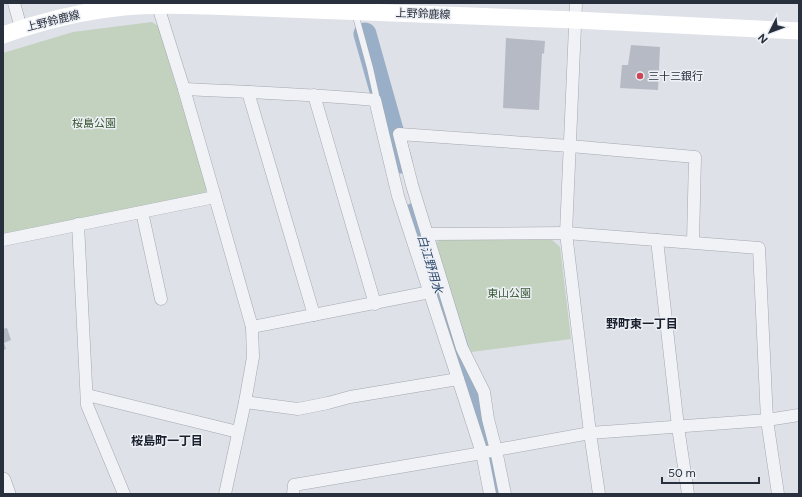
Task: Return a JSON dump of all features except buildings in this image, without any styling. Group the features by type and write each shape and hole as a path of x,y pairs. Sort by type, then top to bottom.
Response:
{"main road":[{"name":"上野鈴鹿線","path":"3,35 22,28 68,16 124,7 157,4 575,20 799,31"}],"street":[{"path":"14,3 22,28"},
{"path":"576,3 566,233 590,433 599,494"},
{"path":"157,4 216,197 252,328 253,357 225,494"},
{"path":"184,89 314,95 375,100 398,196 430,292 464,377 488,451 505,494"},
{"path":"248,92 314,316"},
{"path":"314,95 374,304"},
{"path":"464,377 462,348 412,185 399,134 570,146 695,157 693,242"},
{"path":"3,240 216,197"},
{"path":"142,212 161,299"},
{"path":"78,224 87,405 124,494"},
{"path":"427,234 566,233 759,248 767,420 778,494"},
{"path":"657,240 678,426 688,494"},
{"path":"252,328 430,292"},
{"path":"245,402 298,409 350,397 464,377 484,392 488,419 490,494"},
{"path":"87,395 238,432"},
{"path":"294,494 294,485 590,433 767,420 799,415"},
{"path":"3,480 8,494"}],"lane":[{"path":"354,12 370,68 376,95 375,100"}],"green space":[{"name":"桜島公園","path":"152,22 158,26 207,188 205,193 3,234 3,53 73,32"},
{"name":"東山公園","path":"440,239 551,239 560,247 571,339 471,352 435,244"}],"waterway":[{"name":"白江野用水","path":"365,34 401,162"},
{"name":"白江野用水","path":"415,214 475,403 490,458 497,494"}],"place":[{"name":"三十三銀行","path":"640,76"}],"district":[{"name":"野町東一丁目","path":"642,324"},
{"name":"桜島町一丁目","path":"167,441"}]}
